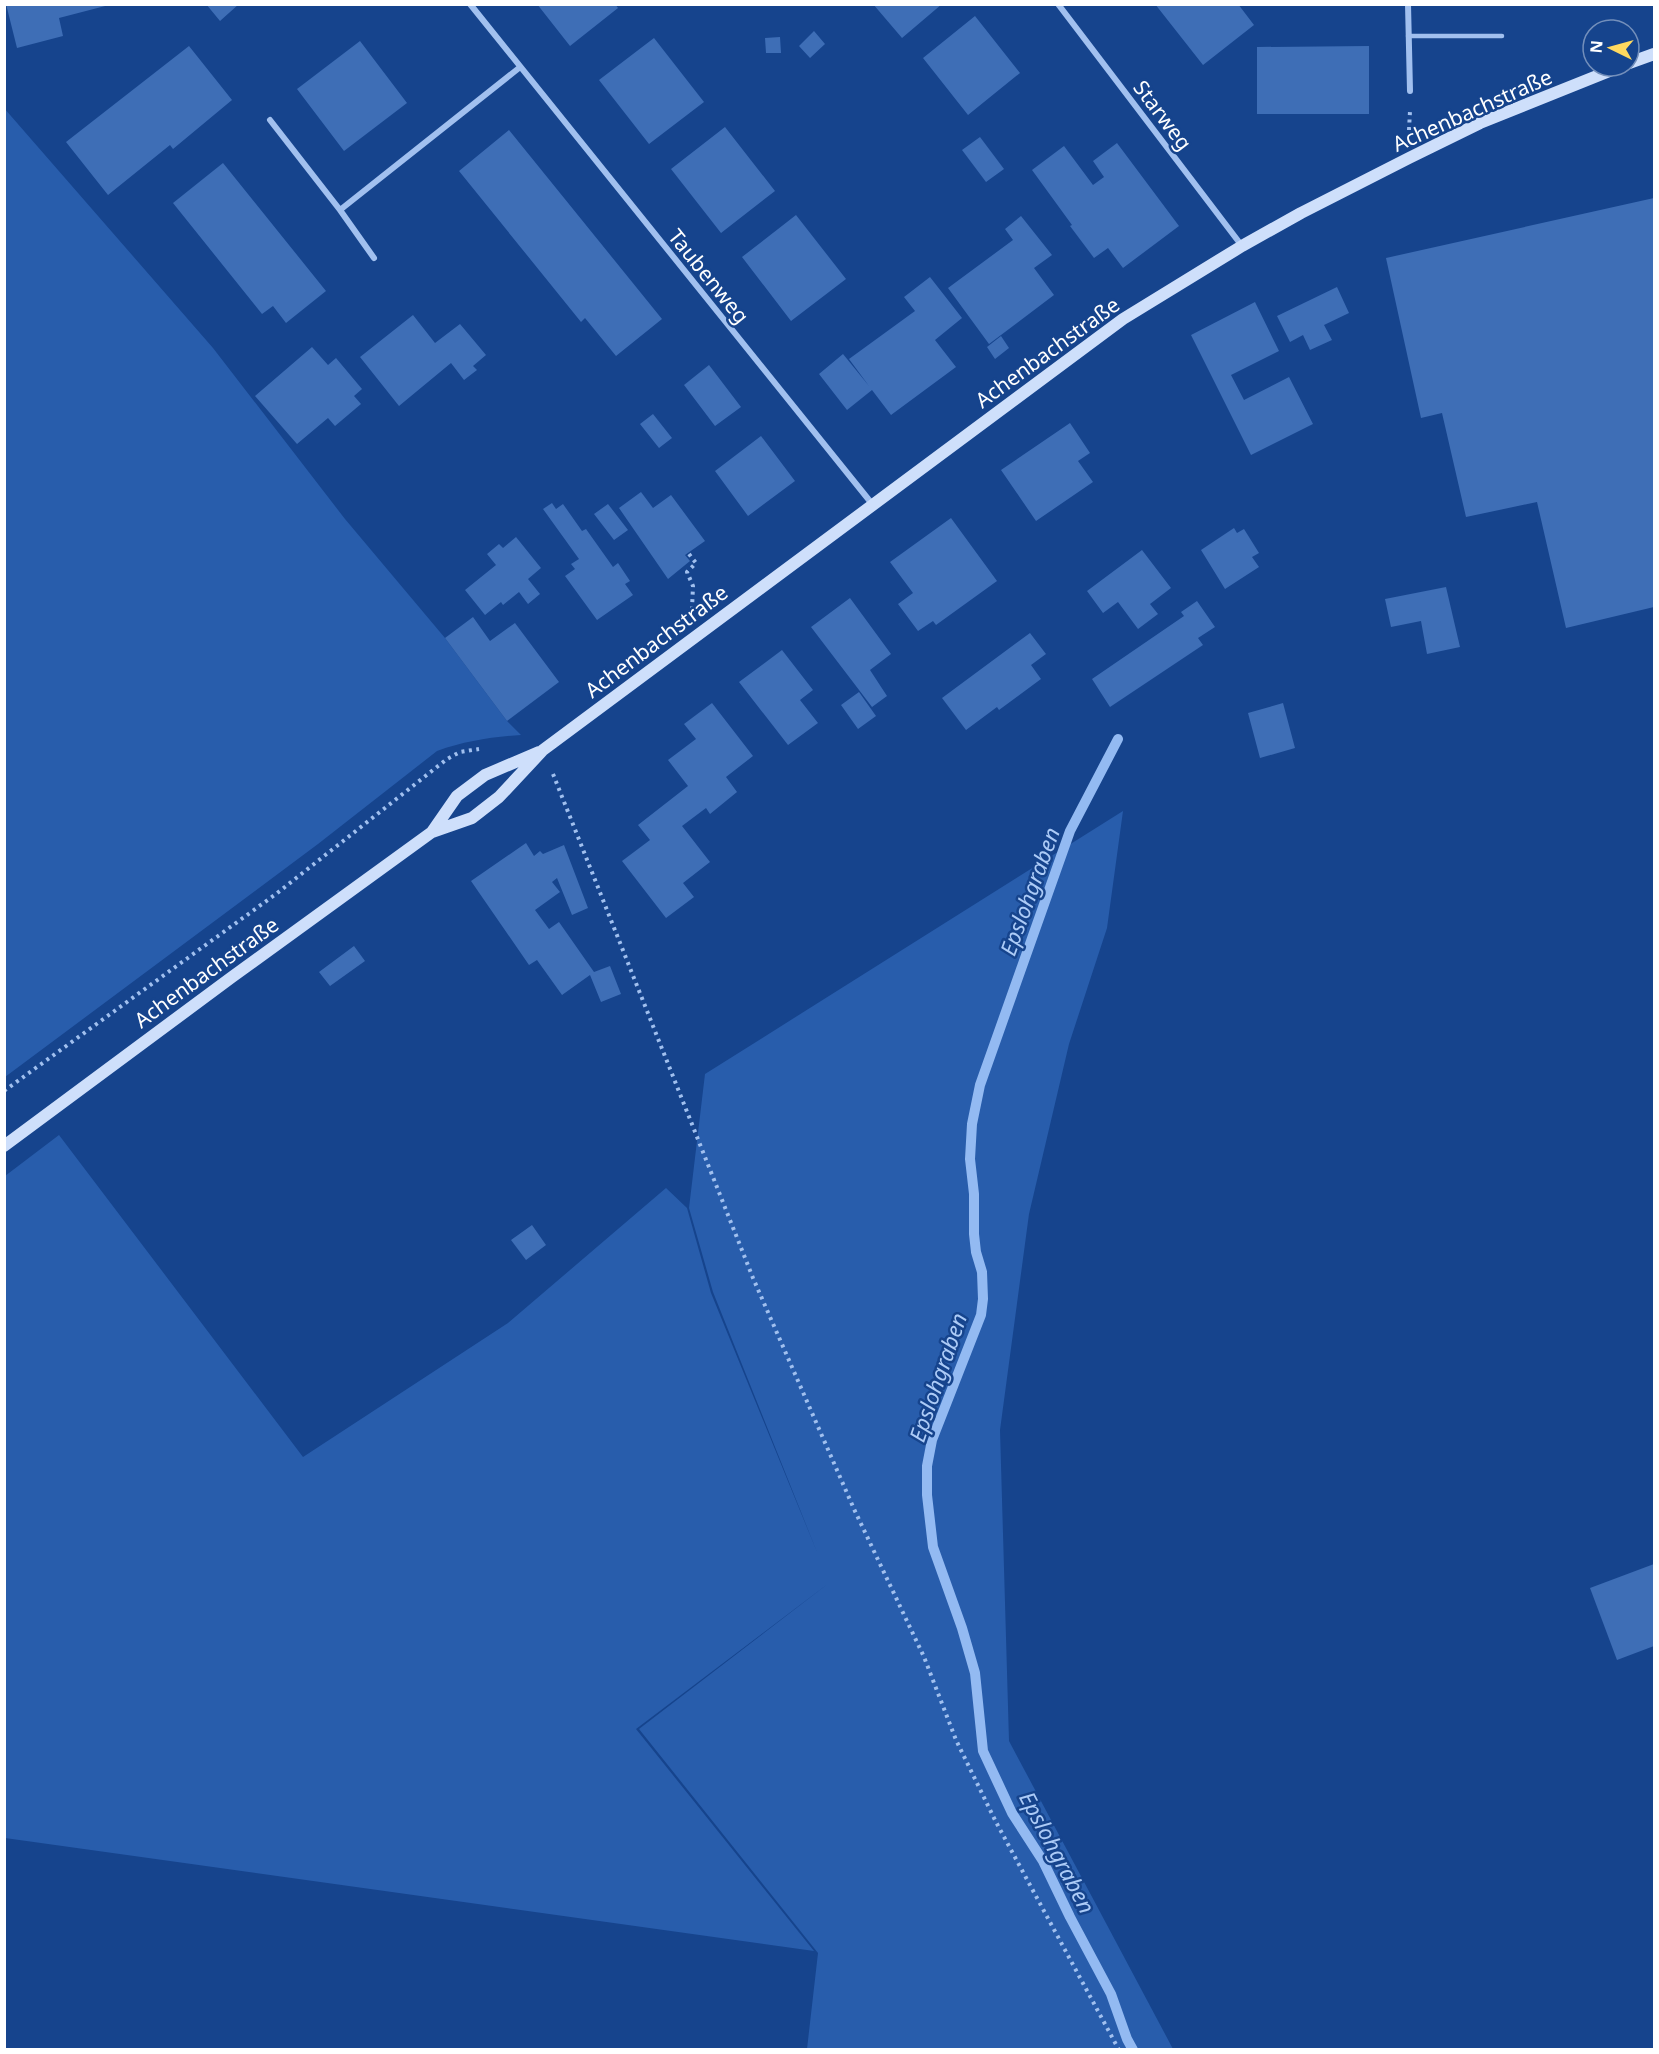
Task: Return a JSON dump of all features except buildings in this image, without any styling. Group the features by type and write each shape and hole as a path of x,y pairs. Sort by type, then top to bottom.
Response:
{"street":[{"name":"Taubenweg","path":"470,4 519,68 873,505"},
{"name":"Starweg","path":"1058,4 1242,246"},
{"path":"1407,4 1410,92"},
{"path":"340,210 519,68"},
{"name":"Achenbachstraße","path":"4,1146 432,832 472,818 499,797 543,750 1123,319 1242,246 1301,213 1480,123 1592,78"},
{"path":"270,120 374,258"},
{"name":"Achenbachstraße","path":"432,832 457,796 485,775 543,750"}],"lane":[{"path":"1408,36 1502,36"}],"path":[{"path":"1409,158 1410,92"},
{"path":"689,554 696,563 687,572 693,586 692,638"},
{"path":"4,1091 276,894 447,759 460,752 481,748"},
{"path":"543,750 753,1278 854,1509 924,1657 956,1740 996,1822 1119,2049"}],"shaded area":[{"path":"4,108 213,348 345,519 445,638 507,721 521,735 479,740 437,751 318,844 5,1077"},
{"path":"1123,811 1107,928 1069,1044 1029,1214 1000,1430 1009,1741 1173,2049 807,2049 818,1953 639,1729 829,1583 636,1729 814,1951 5,1838 5,1176 59,1135 303,1457 508,1323 666,1188 687,1208 711,1293 817,1552 713,1292 689,1208 705,1074"}],"waterway":[{"name":"Epslohgraben","path":"1118,739 1070,831 980,1085 972,1124 970,1159 974,1194 974,1234 982,1272 981,1315 932,1440 927,1466 927,1495 933,1547 962,1628 975,1673 983,1751 1012,1813 1043,1861 1111,1994 1133,2050"}]}
